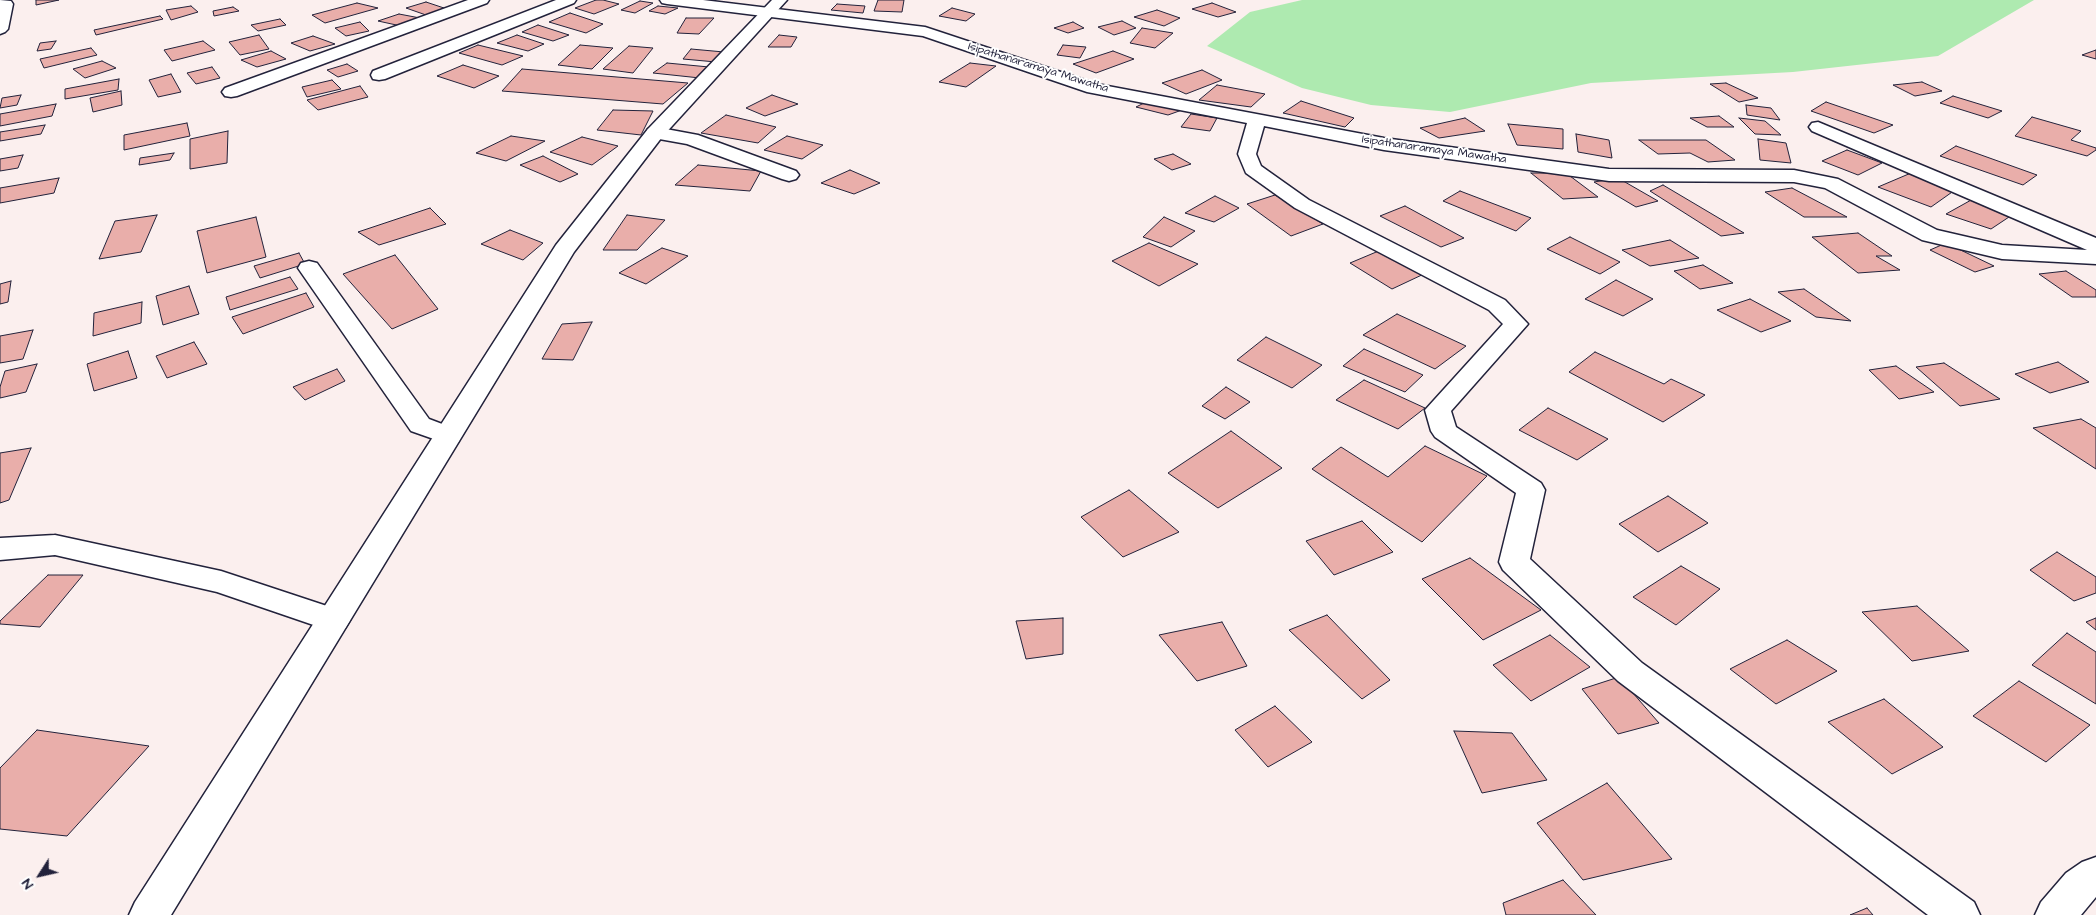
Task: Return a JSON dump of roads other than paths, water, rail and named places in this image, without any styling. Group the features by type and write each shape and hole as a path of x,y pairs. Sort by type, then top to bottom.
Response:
{"street":[{"path":"231,92 482,0"},
{"path":"379,74 569,0"},
{"name":"Isipathanaramaya Mawatha","path":"667,0 776,6 926,32 1093,88 1384,144 1609,175 1794,176 1831,183 1930,235 2002,252 2096,257"},
{"path":"0,4 6,4 0,29"},
{"path":"149,915 564,250 655,133 776,6"},
{"path":"1257,120 1247,154 1253,169 1302,204 1497,305 1516,324 1438,410 1444,431 1531,490 1514,562 1630,672 1960,915"},
{"path":"1818,127 2096,246"},
{"path":"655,133 691,139 789,175"},
{"path":"309,268 420,426 448,436"},
{"path":"0,550 55,545 221,582 334,620"},
{"path":"2056,915 2080,886 2096,875"}]}
